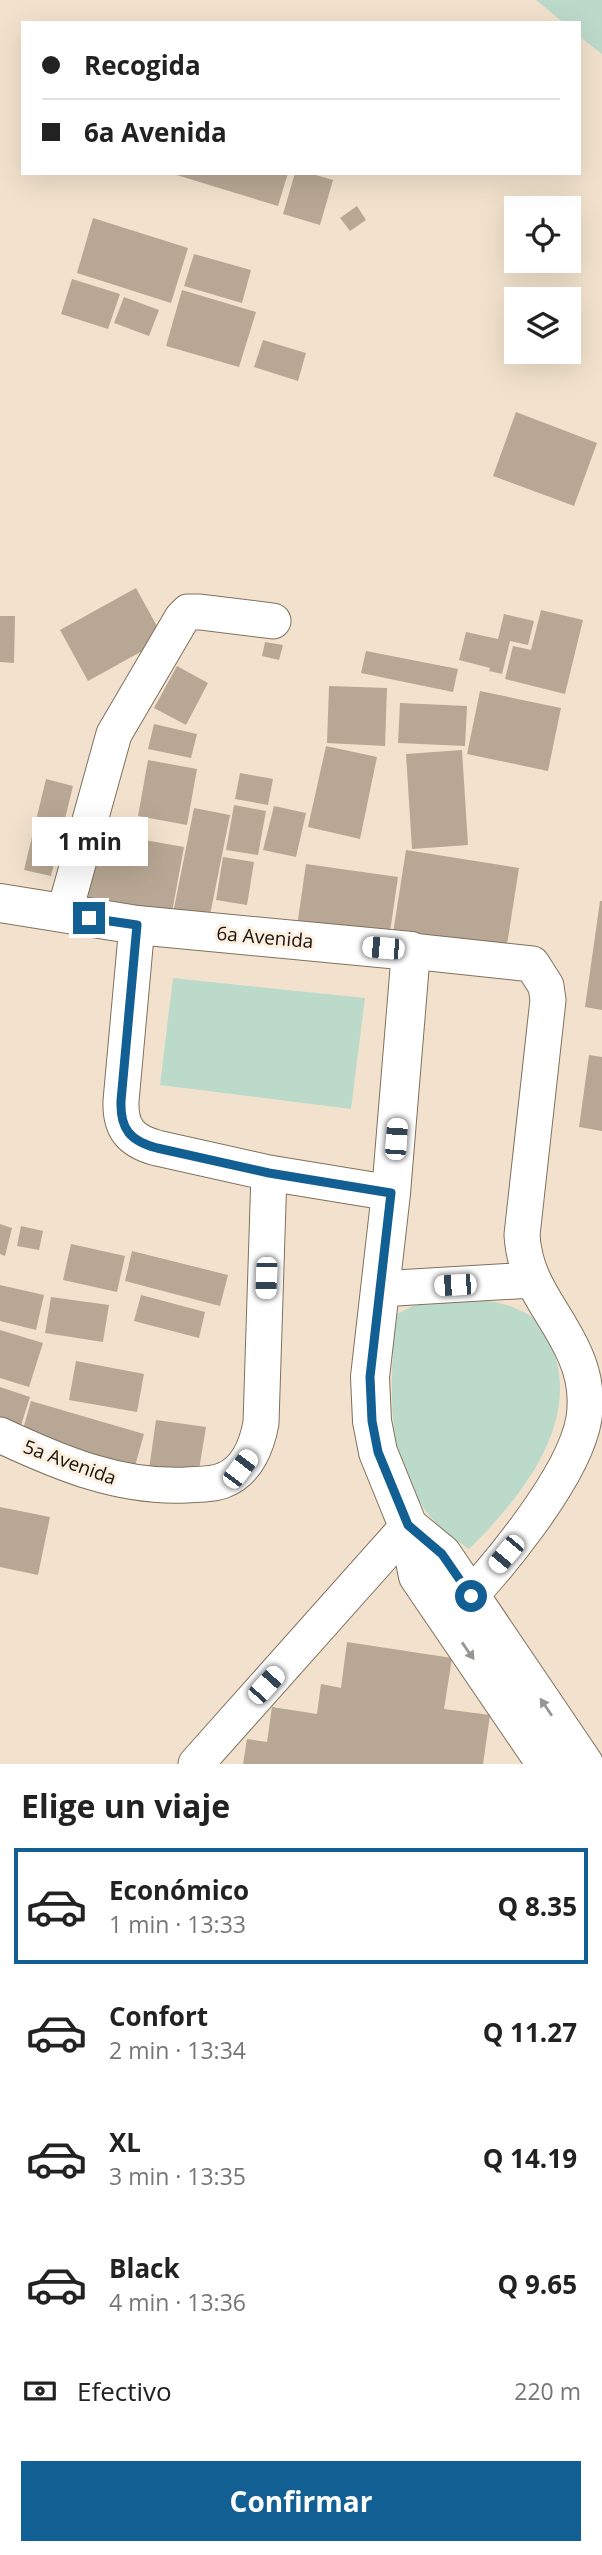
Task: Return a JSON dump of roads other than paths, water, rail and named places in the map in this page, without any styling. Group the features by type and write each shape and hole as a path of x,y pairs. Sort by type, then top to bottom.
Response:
{"street":[{"path":"64,914 114,734 182,618 188,612 200,612 273,621"},
{"name":"6a Avenida","path":"0,903 137,925 532,964 546,986 548,1000 522,1236 523,1256 531,1280"},
{"path":"137,925 120,1119 126,1132 139,1143 269,1173 391,1193"},
{"path":"411,951 391,1193 370,1377 372,1421 378,1452 408,1525 416,1571 459,1608 584,1764"},
{"name":"5a Avenida","path":"0,1435 68,1465 124,1482 163,1486 225,1480 240,1469 251,1454 261,1423 269,1173"},
{"path":"379,1289 531,1280 575,1355 586,1398 584,1420 571,1452 530,1522 459,1608"},
{"path":"195,1764 408,1525"},
{"path":"459,1608 546,1764"}]}
